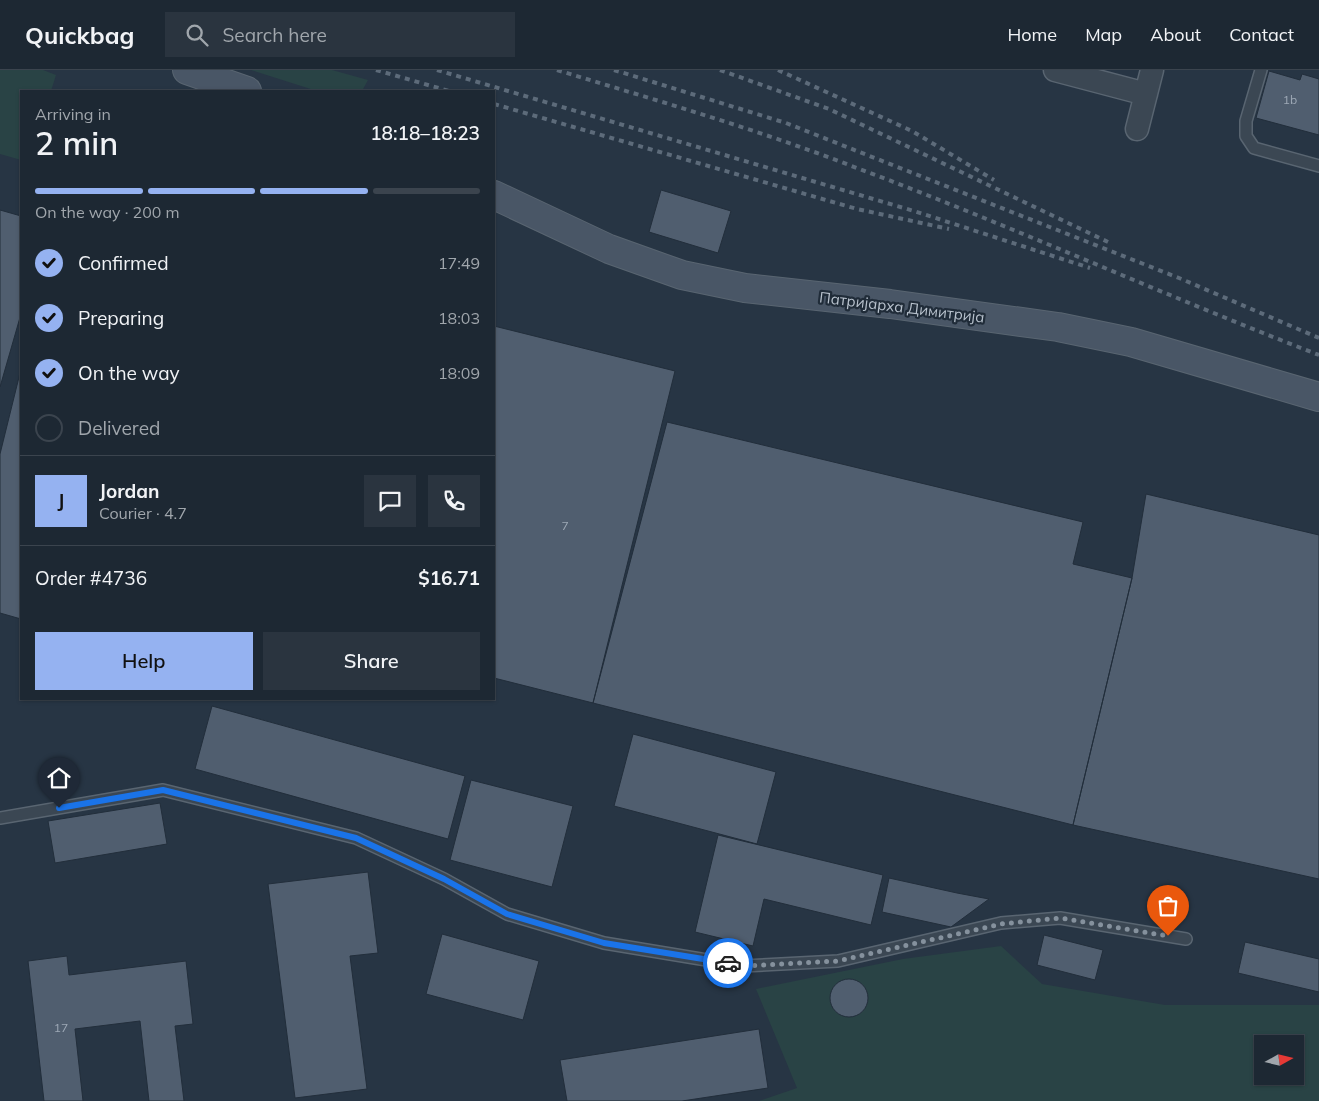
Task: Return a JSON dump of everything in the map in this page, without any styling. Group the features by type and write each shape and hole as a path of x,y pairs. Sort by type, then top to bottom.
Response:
{"main road":[{"path":"187,70 244,90"},
{"name":"Патријарха Димитрија","path":"495,195 609,249 682,275 746,288 890,304 1058,327 1131,342 1319,397"}],"street":[{"path":"1056,70 1146,94"},
{"path":"1137,129 1152,70"}],"lane":[{"path":"1261,70 1246,121 1246,136 1254,148 1319,166"},
{"path":"0,818 163,790 356,838 444,879 507,914 604,943 743,966 838,961 1001,924 1060,918 1186,939"}],"green space":[{"path":"0,70 43,70 56,75 51,90 20,90 20,160 0,154"},
{"path":"251,70 332,70 368,80 363,90 314,90"},
{"path":"1001,946 1042,984 1165,1005 1319,1005 1319,1101 759,1101 797,1088 756,989 903,959"}],"building":[{"path":"1269,71 1300,80 1302,74 1319,79 1319,135 1256,118"},
{"path":"661,190 731,211 718,253 649,232"},
{"path":"0,210 20,216 20,317 0,387"},
{"path":"495,326 675,371 593,703 495,678"},
{"path":"20,373 20,619 0,613 0,454"},
{"path":"667,422 1083,522 1073,564 1132,578 1073,825 593,703"},
{"path":"1146,494 1319,535 1319,879 1073,825 1132,578"},
{"path":"212,706 465,776 448,839 195,769"},
{"path":"633,734 776,772 757,844 614,806"},
{"path":"471,780 573,806 552,887 450,860"},
{"path":"160,803 167,844 55,863 48,821"},
{"path":"718,835 883,875 871,925 764,899 753,946 695,932"},
{"path":"368,872 378,953 350,956 367,1089 295,1098 268,884"},
{"path":"889,878 989,899 951,927 882,912"},
{"path":"442,934 539,961 523,1020 426,994"},
{"path":"1044,935 1103,950 1095,980 1037,965"},
{"path":"1245,942 1319,959 1319,992 1238,973"},
{"path":"67,956 69,975 186,961 193,1024 175,1026 184,1101 149,1101 140,1021 75,1029 83,1101 44,1101 28,961"},
{"path":"849,979 862,985 868,998 862,1011 849,1017 836,1011 830,998 836,985"},
{"path":"759,1029 768,1088 682,1101 567,1101 560,1060"}],"railway":[{"path":"376,70 446,90"},
{"path":"437,70 914,211 1090,268"},
{"path":"557,70 667,103 849,165 967,211 1319,355"},
{"path":"614,70 786,123 1179,278 1319,338"},
{"path":"720,70 829,109 1108,242"},
{"path":"778,70 912,131 994,180"},
{"path":"495,104 857,209 949,229"}],"way so far":[{"path":"728,963 743,966 838,961 1001,924 1060,918 1168,936"}],"route":[{"path":"59,808 163,790 356,838 444,879 507,914 604,943 728,963"}]}
